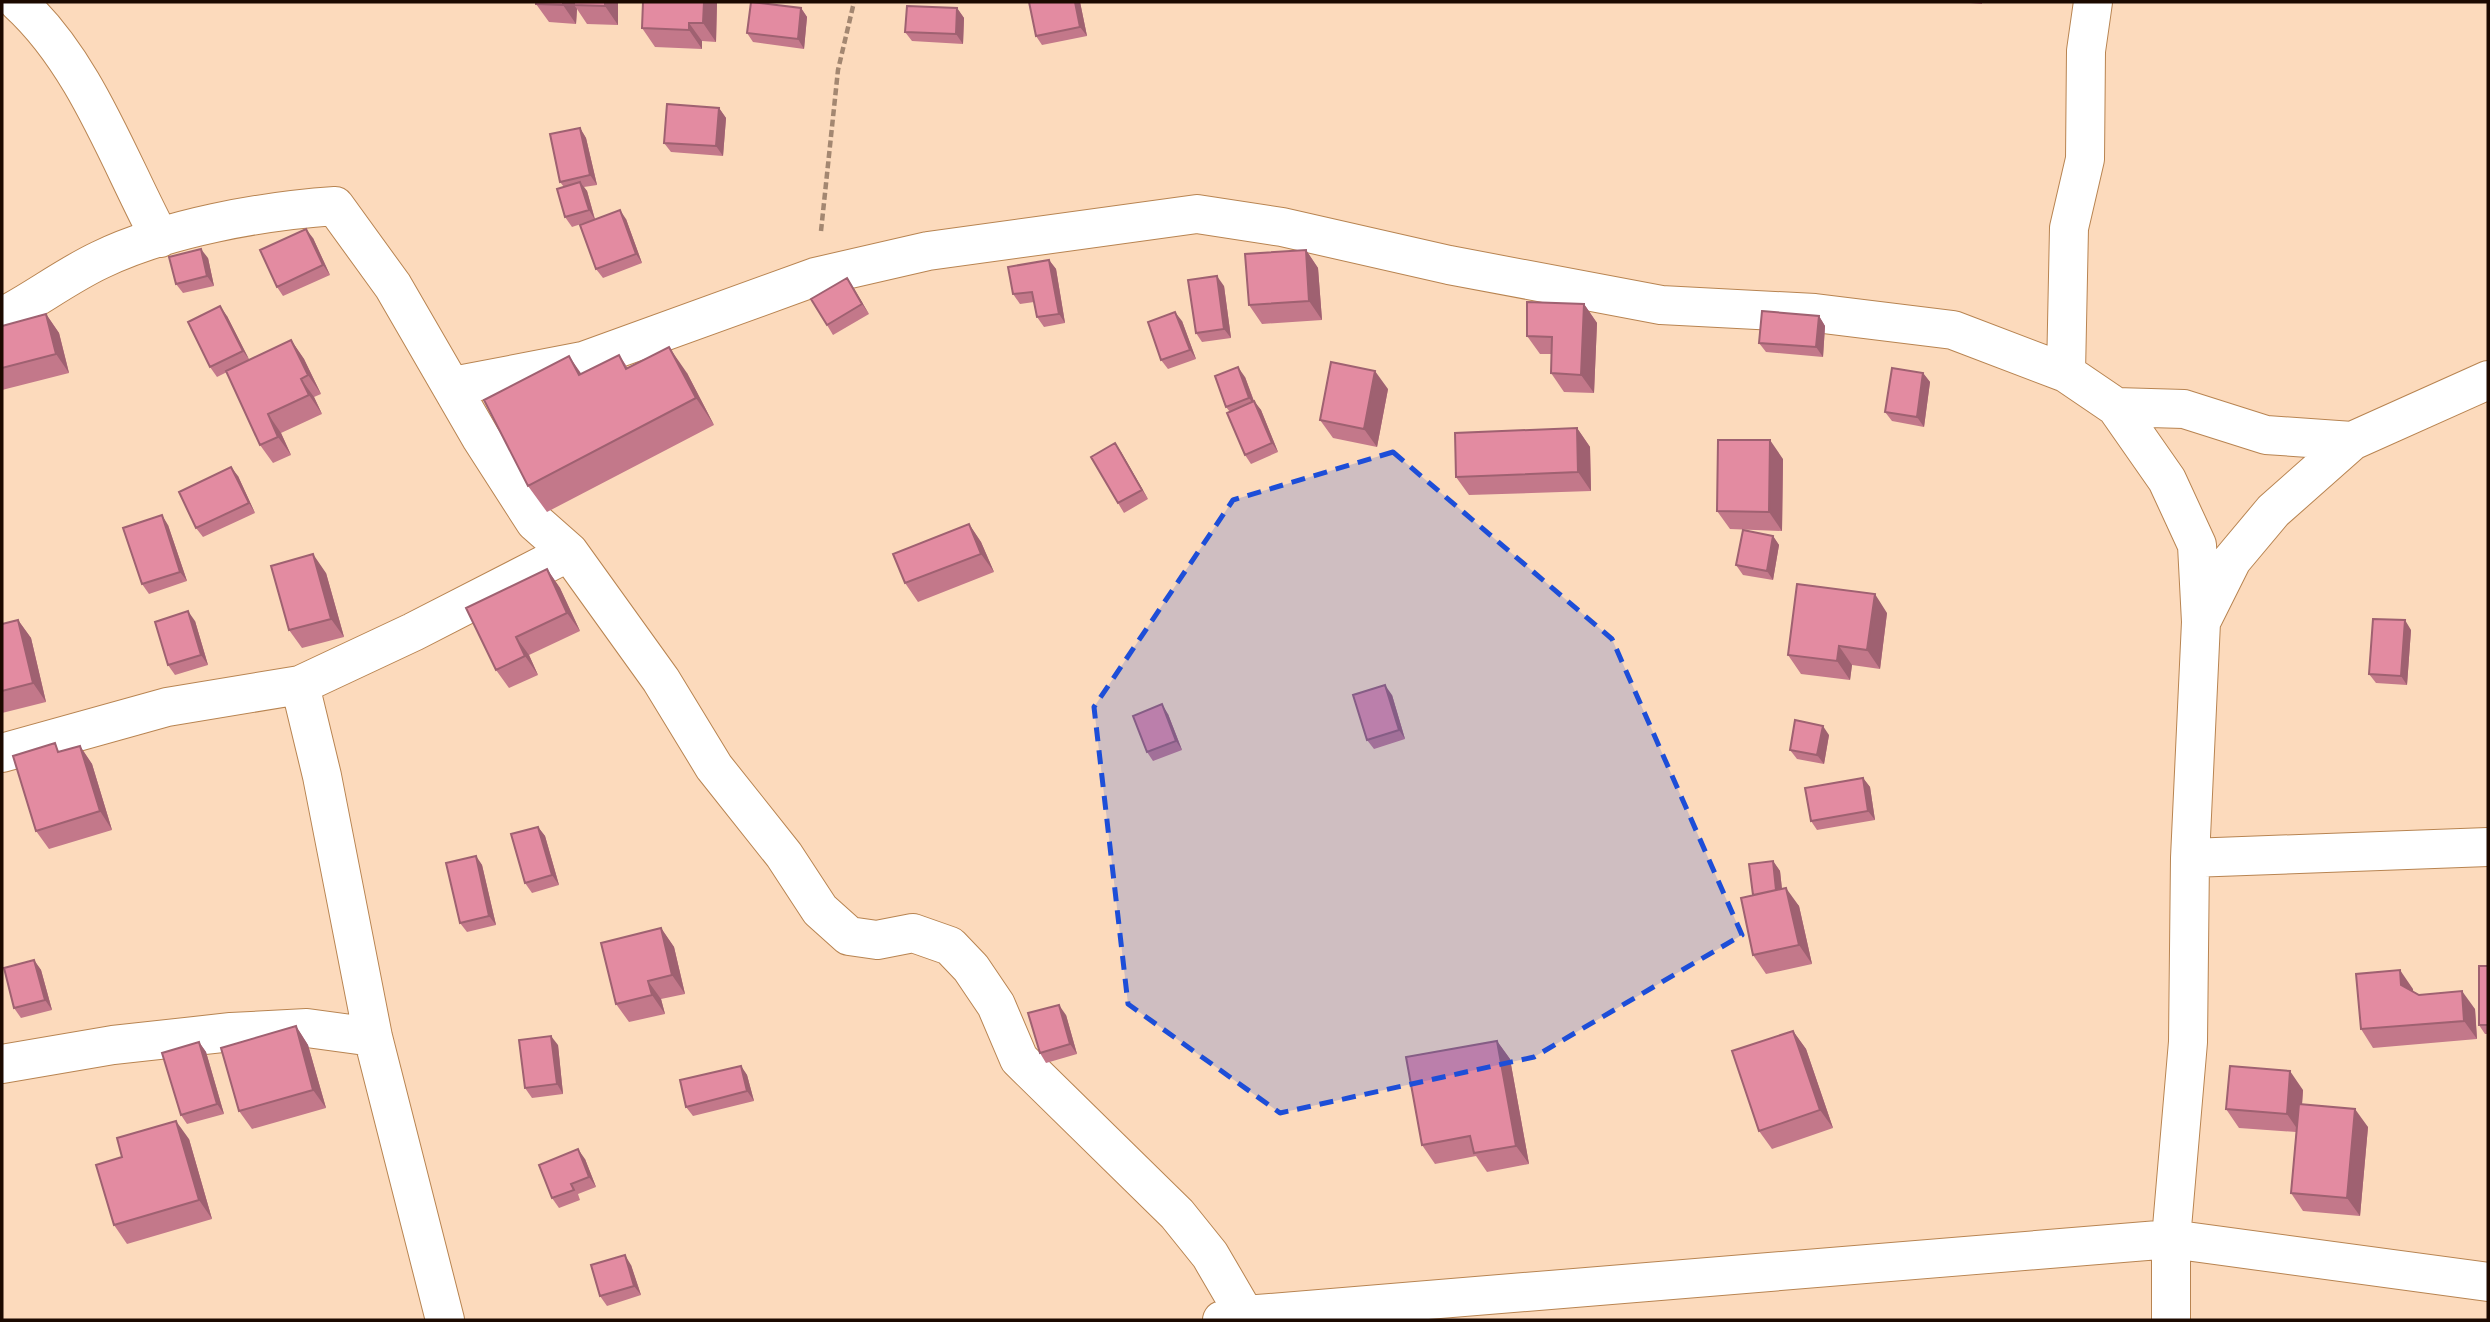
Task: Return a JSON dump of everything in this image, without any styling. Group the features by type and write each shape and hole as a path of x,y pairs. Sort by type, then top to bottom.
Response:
{"street":[{"path":"18,2 41,23 64,54 160,238"},
{"path":"2066,373 2070,228 2085,159 2086,51 2093,2"},
{"path":"2,317 100,260 160,238 279,210 335,206 362,239 394,286 481,438 534,522 569,552 661,680 714,767 784,855 820,910 849,936 877,940 914,933 950,946 971,968 996,1005 1019,1059 1177,1214 1210,1255 1232,1318 1349,1314 2171,1239 2488,1282"},
{"path":"453,386 583,361 815,277 928,251 1197,214 1282,227 1449,265 1661,305 1815,313 1954,330 2066,373 2116,407 2167,480 2197,545 2201,622 2190,858 2188,1042 2171,1239 2171,1320"},
{"path":"2201,622 2232,560 2273,511 2353,440 2488,380"},
{"path":"2116,407 2183,409 2266,435 2353,440"},
{"path":"2,752 167,707 300,685 413,632 569,552"},
{"path":"300,685 323,776 373,1037 445,1320"},
{"path":"2190,858 2488,847"},
{"path":"2,1064 113,1045 231,1032 307,1028 373,1037"}],"path":[{"path":"815,277 838,70 855,2"}],"highlighted area":[{"path":"1393,452 1612,639 1742,935 1534,1057 1280,1113 1128,1004 1094,707 1233,500"}],"building":[{"path":"563,2 563,5 536,4"},
{"path":"574,2 605,2 605,6 574,5"},
{"path":"643,2 704,2 703,23 689,23 689,30 642,28"},
{"path":"751,2 801,8 798,39 747,33"},
{"path":"1029,2 1075,2 1080,27 1036,36"},
{"path":"907,6 957,8 956,34 905,32"},
{"path":"667,104 719,108 716,146 664,143"},
{"path":"580,128 590,175 560,182 550,134"},
{"path":"580,182 589,210 565,217 557,189"},
{"path":"620,210 636,254 596,269 580,225"},
{"path":"306,229 323,265 277,287 260,250"},
{"path":"201,249 207,276 176,284 169,257"},
{"path":"1306,250 1309,301 1249,305 1245,254"},
{"path":"1049,260 1059,314 1037,317 1032,292 1013,294 1008,267"},
{"path":"1217,276 1224,329 1196,333 1188,280"},
{"path":"847,278 862,304 827,325 811,299"},
{"path":"1527,302 1584,304 1581,375 1551,373 1552,337 1527,336"},
{"path":"220,306 243,351 210,367 188,322"},
{"path":"1762,311 1819,316 1816,347 1759,343"},
{"path":"1175,312 1190,350 1161,360 1148,322"},
{"path":"46,314 56,354 2,368 2,326"},
{"path":"291,340 308,375 301,379 309,395 268,414 278,437 260,445 226,371"},
{"path":"669,347 696,398 528,486 484,400 569,356 579,375 619,355 626,369"},
{"path":"1331,362 1375,371 1364,429 1320,420"},
{"path":"1238,367 1249,398 1226,407 1215,376"},
{"path":"1892,368 1923,373 1917,417 1885,412"},
{"path":"1254,401 1272,443 1245,455 1227,413"},
{"path":"1577,428 1578,472 1456,477 1455,433"},
{"path":"1718,440 1770,440 1769,512 1717,511"},
{"path":"1115,443 1142,490 1118,503 1091,457"},
{"path":"231,467 249,503 196,528 179,492"},
{"path":"162,515 180,572 142,584 123,528"},
{"path":"969,524 981,554 905,583 893,554"},
{"path":"1743,530 1773,536 1767,571 1736,565"},
{"path":"313,554 331,619 289,630 271,566"},
{"path":"547,569 567,613 516,637 525,656 496,670 466,608"},
{"path":"1797,584 1875,594 1867,650 1839,646 1837,661 1788,655"},
{"path":"188,611 201,655 168,665 155,622"},
{"path":"2373,619 2405,620 2401,676 2369,674"},
{"path":"18,620 33,683 2,691 2,624"},
{"path":"1385,685 1399,730 1367,740 1353,695"},
{"path":"1162,704 1176,741 1147,752 1133,716"},
{"path":"1795,720 1823,726 1817,755 1790,750"},
{"path":"55,743 58,752 80,746 100,811 36,831 13,756"},
{"path":"1863,778 1868,811 1811,821 1805,788"},
{"path":"538,827 552,875 525,883 511,834"},
{"path":"476,856 489,916 460,923 446,863"},
{"path":"1773,861 1776,890 1753,895 1749,864"},
{"path":"1786,888 1799,945 1753,955 1741,898"},
{"path":"661,928 672,975 648,981 652,995 616,1004 601,943"},
{"path":"34,960 45,1000 14,1008 4,968"},
{"path":"2479,966 2488,966 2488,1025 2479,1025"},
{"path":"2400,970 2401,985 2419,995 2462,991 2464,1021 2361,1029 2356,974"},
{"path":"1059,1005 1070,1044 1040,1053 1028,1013"},
{"path":"296,1026 313,1090 239,1111 221,1048"},
{"path":"1793,1031 1820,1110 1759,1131 1732,1051"},
{"path":"551,1036 557,1084 525,1088 519,1040"},
{"path":"1497,1041 1516,1146 1474,1153 1470,1136 1422,1145 1406,1057"},
{"path":"199,1042 217,1104 181,1115 162,1053"},
{"path":"741,1066 747,1091 686,1107 680,1080"},
{"path":"2230,1066 2290,1071 2287,1114 2226,1109"},
{"path":"2299,1104 2355,1109 2347,1198 2291,1193"},
{"path":"176,1121 199,1200 114,1225 96,1165 122,1157 117,1138"},
{"path":"578,1149 589,1177 571,1184 574,1190 552,1198 539,1165"},
{"path":"625,1255 634,1286 600,1296 591,1265"}]}
